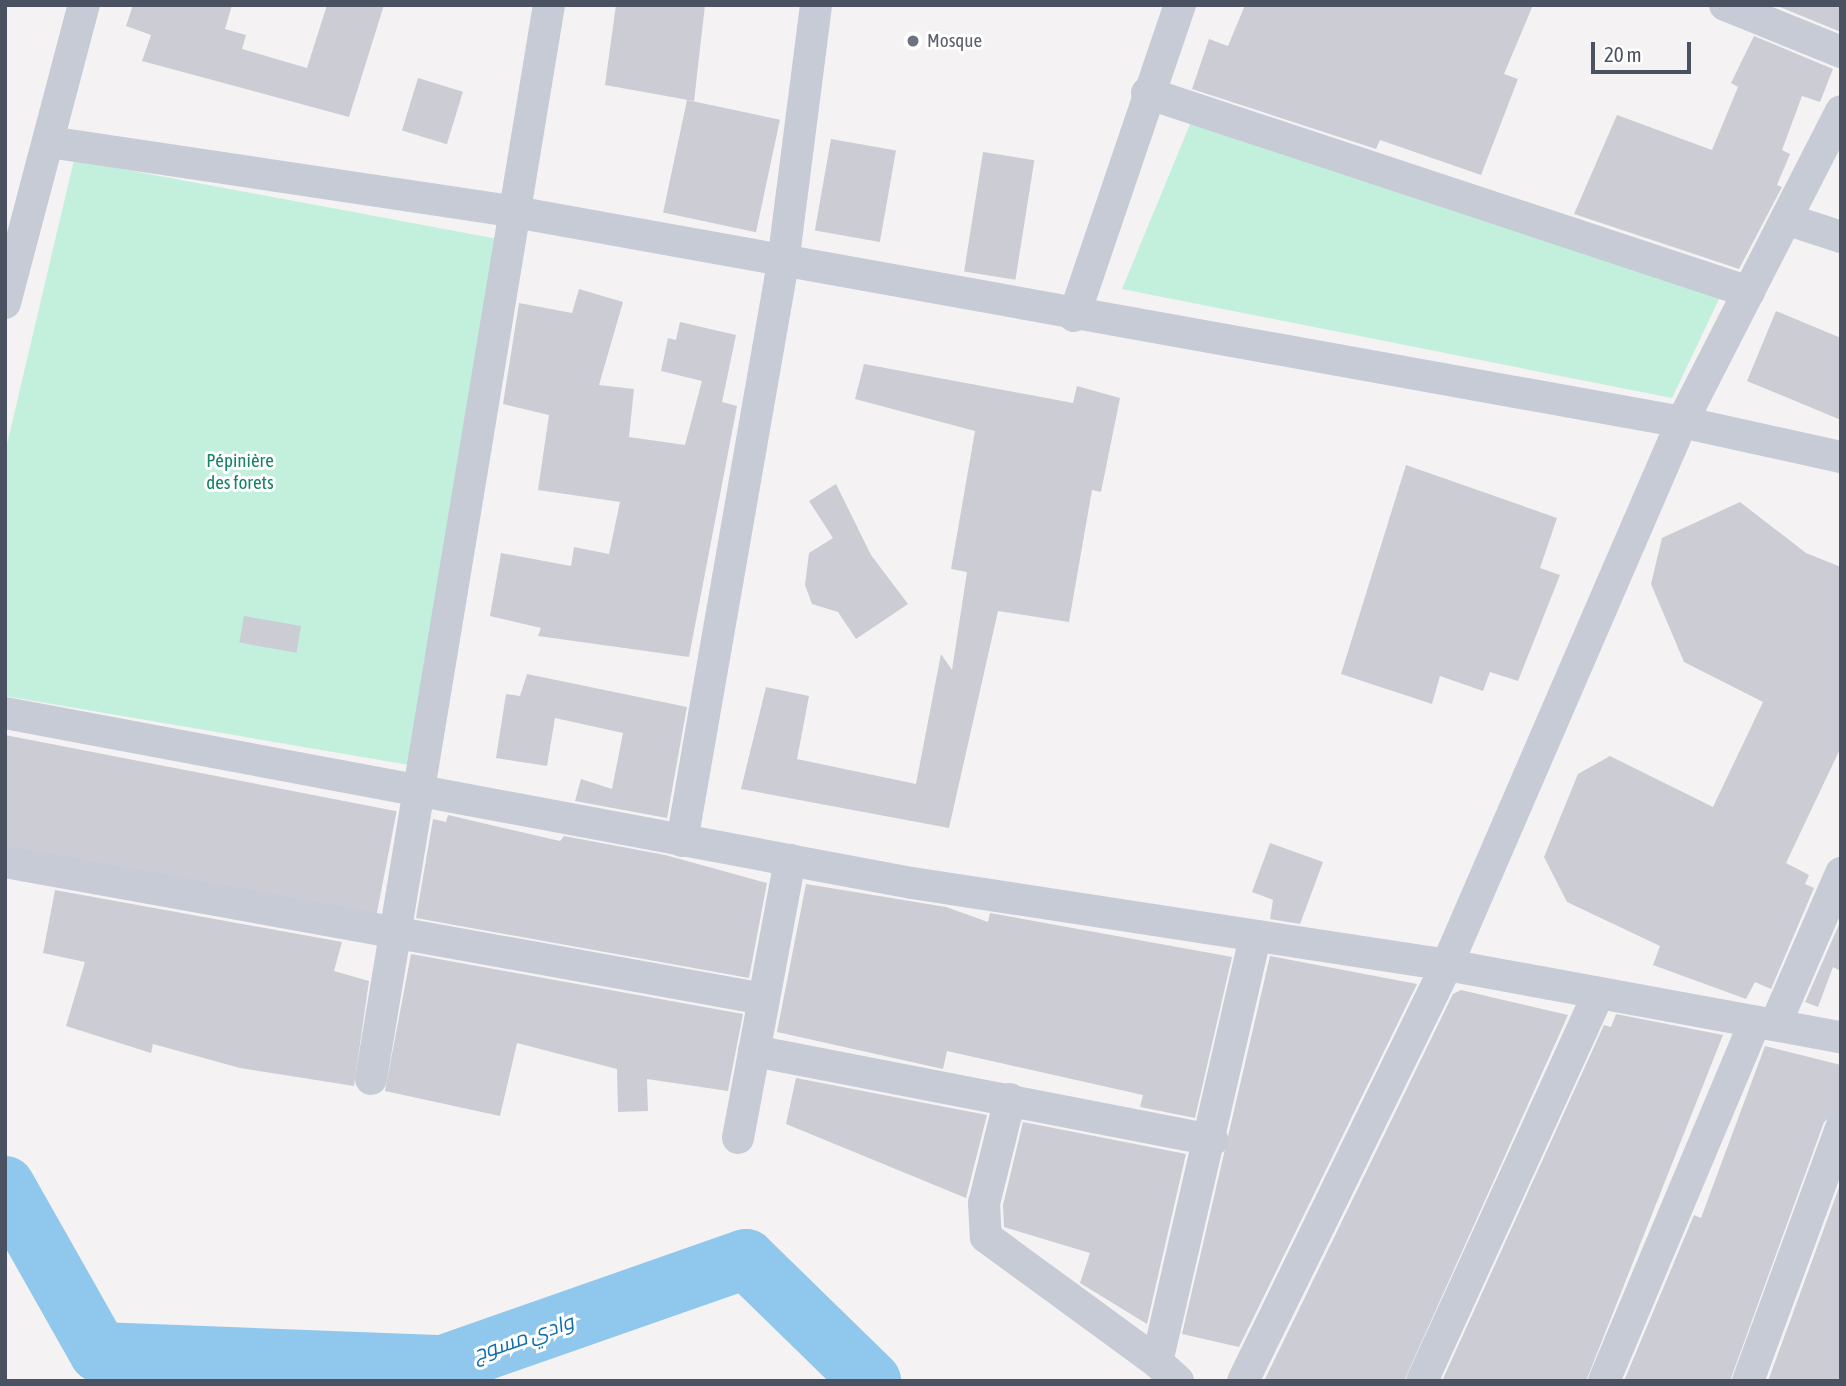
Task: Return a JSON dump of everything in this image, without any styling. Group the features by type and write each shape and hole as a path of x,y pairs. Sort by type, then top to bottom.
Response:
{"street":[{"path":"5,303 50,142 84,5"},
{"path":"371,1079 422,789 549,5"},
{"path":"682,841 783,263 816,5"},
{"path":"1074,316 1147,93 1180,5"},
{"path":"1725,5 1841,52"},
{"path":"1147,93 1749,292"},
{"path":"1243,1381 1447,965 1682,422 1841,111"},
{"path":"50,142 515,212 1074,316 1682,422 1841,457"},
{"path":"1786,219 1841,237"},
{"path":"5,713 422,789 682,841 1255,938 1447,965 1841,1037"},
{"path":"738,1138 790,860"},
{"path":"5,862 397,930 764,999"},
{"path":"1604,1381 1765,1023 1841,873"},
{"path":"1010,1099 984,1203 986,1237 1167,1371 1255,938"},
{"path":"1422,1381 1598,994"},
{"path":"754,1051 1212,1140"},
{"path":"1748,1381 1841,1128"}],"green space":[{"path":"1193,117 1721,295 1672,398 1122,289"},
{"name":"Pépinière des forets","path":"74,160 514,242 427,768 5,696 5,453"}],"building":[{"path":"133,5 232,5 225,29 246,35 242,49 307,68 327,5 384,5 349,117 142,61 151,35 126,26"},
{"path":"616,5 705,5 694,101 605,85"},
{"path":"1245,5 1533,5 1504,74 1518,79 1481,175 1380,140 1376,149 1192,89 1209,39 1228,46"},
{"path":"1775,5 1841,5 1841,32"},
{"path":"1754,36 1833,69 1820,102 1802,96 1782,150 1790,154 1777,185 1782,187 1739,269 1574,214 1617,115 1712,150 1738,87 1731,83"},
{"path":"418,78 463,92 447,144 402,131"},
{"path":"687,100 780,120 756,232 663,212"},
{"path":"831,139 896,150 880,242 815,231"},
{"path":"983,152 1034,160 1015,280 964,272"},
{"path":"579,289 623,302 599,385 634,389 629,437 685,445 702,381 661,371 668,338 676,340 680,322 736,335 722,402 737,406 689,657 538,636 541,628 490,616 501,553 571,566 574,547 609,554 620,502 538,490 549,415 503,404 519,303 572,313"},
{"path":"1776,311 1841,338 1841,420 1747,381"},
{"path":"864,364 1073,403 1077,386 1120,398 1101,492 1092,490 1069,622 998,611 949,828 741,789 766,687 809,696 797,759 916,784 941,654 952,670 967,572 951,569 975,431 855,399"},
{"path":"1406,465 1557,518 1540,568 1560,575 1518,681 1490,672 1483,691 1440,676 1432,704 1341,674"},
{"path":"836,484 871,555 908,604 856,639 838,612 812,604 805,585 809,553 833,538 809,501"},
{"path":"1740,502 1806,553 1841,567 1841,747 1786,863 1809,875 1805,884 1814,888 1771,989 1755,982 1746,999 1653,965 1660,946 1567,902 1544,857 1578,774 1610,756 1713,807 1763,702 1684,662 1651,584 1662,538"},
{"path":"244,616 301,626 296,653 239,643"},
{"path":"527,674 687,707 667,818 575,801 581,779 612,789 623,733 555,718 547,766 496,758 506,694 520,696"},
{"path":"5,735 397,811 376,918 5,846"},
{"path":"448,815 560,841 564,836 665,855 767,883 749,978 416,918 433,819 446,822"},
{"path":"1270,843 1323,862 1300,924 1270,919 1273,900 1252,892"},
{"path":"806,884 946,907 988,922 990,913 1232,957 1195,1118 1140,1107 1143,1095 947,1051 943,1069 777,1032"},
{"path":"55,890 342,942 334,971 369,981 354,1086 240,1068 153,1044 151,1053 66,1026 85,962 43,953"},
{"path":"1841,920 1841,971 1833,967 1818,1007 1805,1002"},
{"path":"411,954 743,1014 728,1091 647,1079 648,1111 618,1112 617,1069 517,1043 500,1116 385,1091"},
{"path":"1270,956 1417,984 1239,1347 1182,1334"},
{"path":"1461,990 1568,1015 1404,1381 1264,1381 1453,994"},
{"path":"1616,1014 1723,1035 1586,1381 1442,1381 1604,1025 1611,1027"},
{"path":"1765,1046 1841,1065 1841,1110 1824,1122 1730,1381 1624,1381 1694,1215 1701,1218"},
{"path":"796,1078 987,1115 966,1198 786,1124"},
{"path":"1023,1122 1186,1154 1147,1324 1080,1283 1090,1253 1004,1227 1003,1205"},
{"path":"1841,1182 1841,1381 1768,1381"}],"waterway":[{"name":"وادي مسوج","path":"5,1186 99,1352 443,1365 746,1259 871,1381"}],"place":[{"name":"Mosque","path":"913,41"}]}
